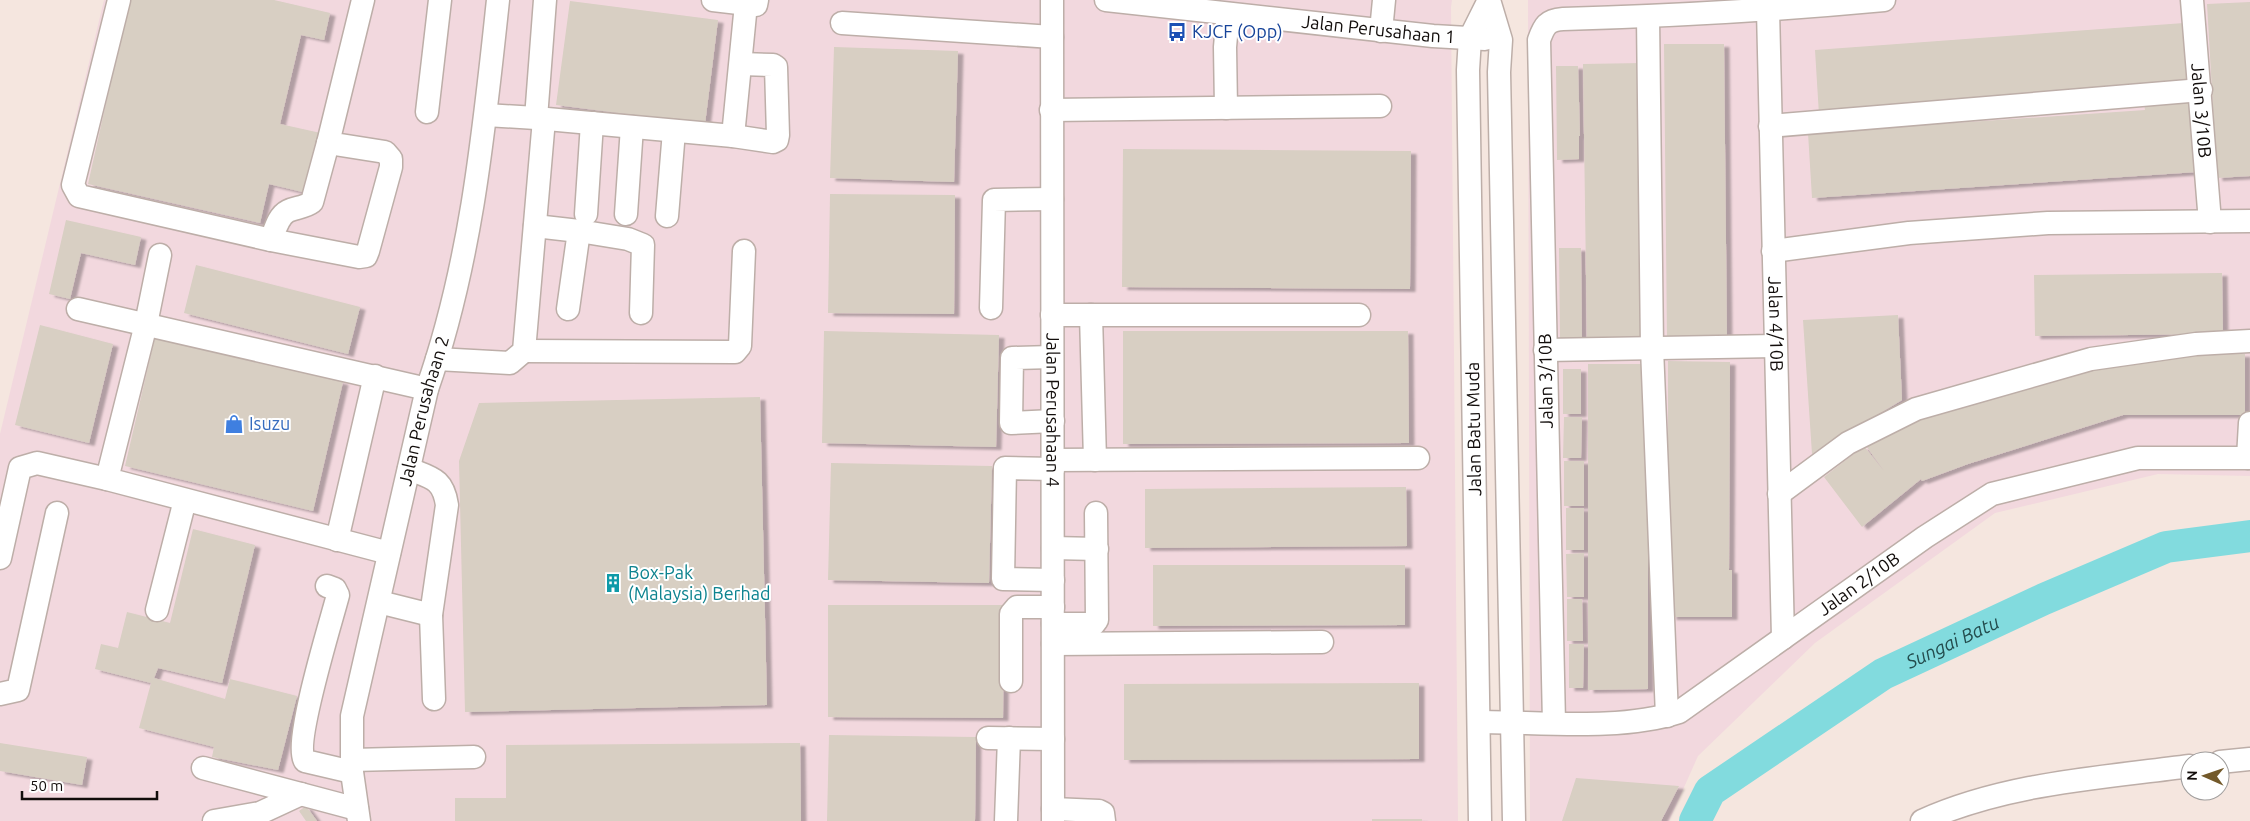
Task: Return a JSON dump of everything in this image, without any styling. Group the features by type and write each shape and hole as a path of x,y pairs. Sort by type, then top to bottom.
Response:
{"street":[{"path":"118,0 73,186 75,192 85,199 271,240 360,257 366,256 391,167 391,159 385,152 328,143"},
{"path":"427,112 440,0"},
{"name":"Jalan Perusahaan 2","path":"358,815 352,766 352,716 427,389 438,359 465,252 486,115 498,0"},
{"path":"524,351 535,226 545,0"},
{"path":"712,0 752,2 741,64 733,136"},
{"name":"Jalan Perusahaan 4","path":"1052,0 1053,815"},
{"name":"Jalan Perusahaan 1","path":"1106,0 1234,10 1381,31 1501,40"},
{"path":"1381,31 1384,0"},
{"path":"1470,38 1489,0"},
{"path":"1489,0 1501,40"},
{"path":"1667,716 1652,348 1648,17 1768,10 1884,0"},
{"name":"Jalan 3/10B","path":"2192,0 2201,90 2210,222"},
{"path":"271,240 280,219 286,212 304,207 312,202 328,143 356,1"},
{"path":"1226,108 1225,47 1234,10"},
{"name":"Jalan 4/10B","path":"1768,10 1783,638"},
{"name":"Jalan 3/10B","path":"1554,722 1539,40 1545,24 1552,20 1648,17"},
{"path":"842,23 1052,37"},
{"name":"Jalan Batu Muda","path":"1470,38 1468,80 1480,821"},
{"name":"Jalan Batu Muda","path":"1501,40 1499,72 1514,821"},
{"path":"486,115 540,118 733,136 773,142 777,140 778,135 776,67 741,64"},
{"path":"1770,126 2201,90"},
{"path":"1051,110 1380,106"},
{"path":"568,309 582,222 592,123"},
{"path":"626,214 632,127"},
{"path":"667,216 674,131"},
{"path":"990,308 994,200 1052,199"},
{"path":"1773,250 1910,233 2038,224 2250,221"},
{"path":"535,226 582,222 643,245 642,313"},
{"path":"438,359 510,363 524,351 734,352 740,346 744,251"},
{"path":"107,479 146,324 160,255"},
{"path":"78,309 427,389"},
{"path":"1091,315 1095,460"},
{"path":"1052,316 1360,315"},
{"path":"1779,494 1848,442 1916,409 2091,359 2196,344 2250,342"},
{"path":"1546,350 1775,346"},
{"path":"1052,357 1012,358 1011,423 1053,421"},
{"path":"337,540 375,376"},
{"path":"2249,458 2250,423"},
{"path":"1053,580 1003,579 1005,468 1095,460 1418,458"},
{"name":"Jalan 2/10B","path":"1479,722 1624,723 1667,716 1679,712 1925,537 1992,494 2138,458 2249,458"},
{"path":"0,558 20,468 37,463 107,479 389,553"},
{"path":"409,469 436,480 445,490 447,505 431,615 434,699"},
{"path":"157,610 185,500"},
{"path":"0,694 18,690 57,513"},
{"path":"1053,625 1094,624 1097,620 1096,513"},
{"path":"1053,548 1097,550"},
{"path":"328,586 335,589 338,595 310,702 302,756 305,761 352,766 474,757"},
{"path":"379,602 431,615"},
{"path":"1011,681 1012,614 1017,606 1053,625 1322,642"},
{"path":"1006,821 998,738 1053,739"},
{"path":"2230,761 2250,759"},
{"path":"1922,821 1976,800 2044,784 2180,767"},
{"path":"203,768 301,794 358,815"},
{"path":"214,821 260,813 301,794"},
{"path":"1053,815 1099,811 1103,813 1104,821"}],"shaded area":[{"path":"104,0 1452,0 1458,821 0,821 0,434"},
{"path":"1528,0 2250,0 2250,476 2158,474 1995,513 1815,643 1698,756 1669,821 1530,821"}],"building":[{"path":"129,0 274,0 330,13 324,40 301,35 280,124 325,134 311,194 269,184 260,223 88,184"},
{"path":"570,1 718,20 705,124 556,105"},
{"path":"2250,2 2250,176 2217,178 2207,4"},
{"path":"2184,23 2189,88 1819,115 1815,50"},
{"path":"1664,44 1724,44 1727,341 1667,342"},
{"path":"834,47 958,51 954,182 830,178"},
{"path":"1642,63 1646,346 1587,346 1583,64"},
{"path":"1556,66 1578,66 1579,159 1557,160"},
{"path":"2192,100 2197,172 1812,198 1808,133 2145,110 2144,103"},
{"path":"1123,149 1411,151 1410,289 1122,287"},
{"path":"830,194 955,195 954,314 828,313"},
{"path":"66,220 141,237 135,265 81,253 70,299 49,294"},
{"path":"1559,248 1581,248 1582,341 1560,341"},
{"path":"196,265 360,307 348,354 184,313"},
{"path":"2222,273 2223,334 2035,336 2034,275"},
{"path":"1898,315 1902,400 1812,454 1803,320"},
{"path":"40,325 113,344 89,443 15,425"},
{"path":"824,331 999,335 996,447 822,443"},
{"path":"1123,331 1408,331 1409,443 1123,444"},
{"name":"Isuzu","path":"155,337 343,382 313,511 125,466"},
{"path":"2198,354 2245,354 2245,415 2123,415 1968,464 1922,481 1921,479 1862,527 1824,477 1864,446 1884,471 1864,443 1884,428 2084,367"},
{"path":"1668,361 1730,362 1729,570 1732,570 1732,617 1671,617 1672,546 1668,546"},
{"path":"1588,364 1648,364 1648,689 1588,690"},
{"path":"1563,369 1581,369 1581,414 1563,414"},
{"name":"Box-Pak (Malaysia) Berhad","path":"760,397 767,705 465,712 459,461 479,403"},
{"path":"1564,417 1582,417 1581,458 1563,458"},
{"path":"1564,461 1584,461 1584,506 1564,506"},
{"path":"831,463 992,466 989,583 828,580"},
{"path":"1406,487 1407,546 1145,548 1145,489"},
{"path":"1566,508 1584,508 1584,550 1566,550"},
{"path":"193,529 255,545 222,683 158,668 154,678 225,699 230,679 297,696 278,770 212,757 214,747 139,728 151,683 95,669 101,644 118,648 127,612 170,623"},
{"path":"1584,553 1584,597 1567,597 1566,554"},
{"path":"1153,565 1405,565 1405,625 1153,626"},
{"path":"1567,599 1582,599 1583,641 1567,641"},
{"path":"828,605 1004,605 1003,718 828,717"},
{"path":"1569,644 1584,644 1583,688 1569,688"},
{"path":"1419,683 1419,759 1124,760 1124,684"},
{"path":"829,735 976,737 975,821 827,821"},
{"path":"0,743 87,757 82,785 0,771"},
{"path":"800,743 801,821 455,821 455,798 506,798 506,745"},
{"path":"1576,778 1679,786 1661,821 1562,821"},
{"path":"306,806 317,821 306,821 299,811"},
{"path":"1372,819 1422,819 1422,821 1372,821"}],"waterway":[{"name":"Sungai Batu","path":"1695,821 1710,791 1883,674 2044,599 2166,547 2250,536"}],"place":[{"name":"KJCF (Opp)","path":"1177,32"},
{"name":"Isuzu","path":"234,424"},
{"name":"Box-Pak (Malaysia) Berhad","path":"613,583"}]}
